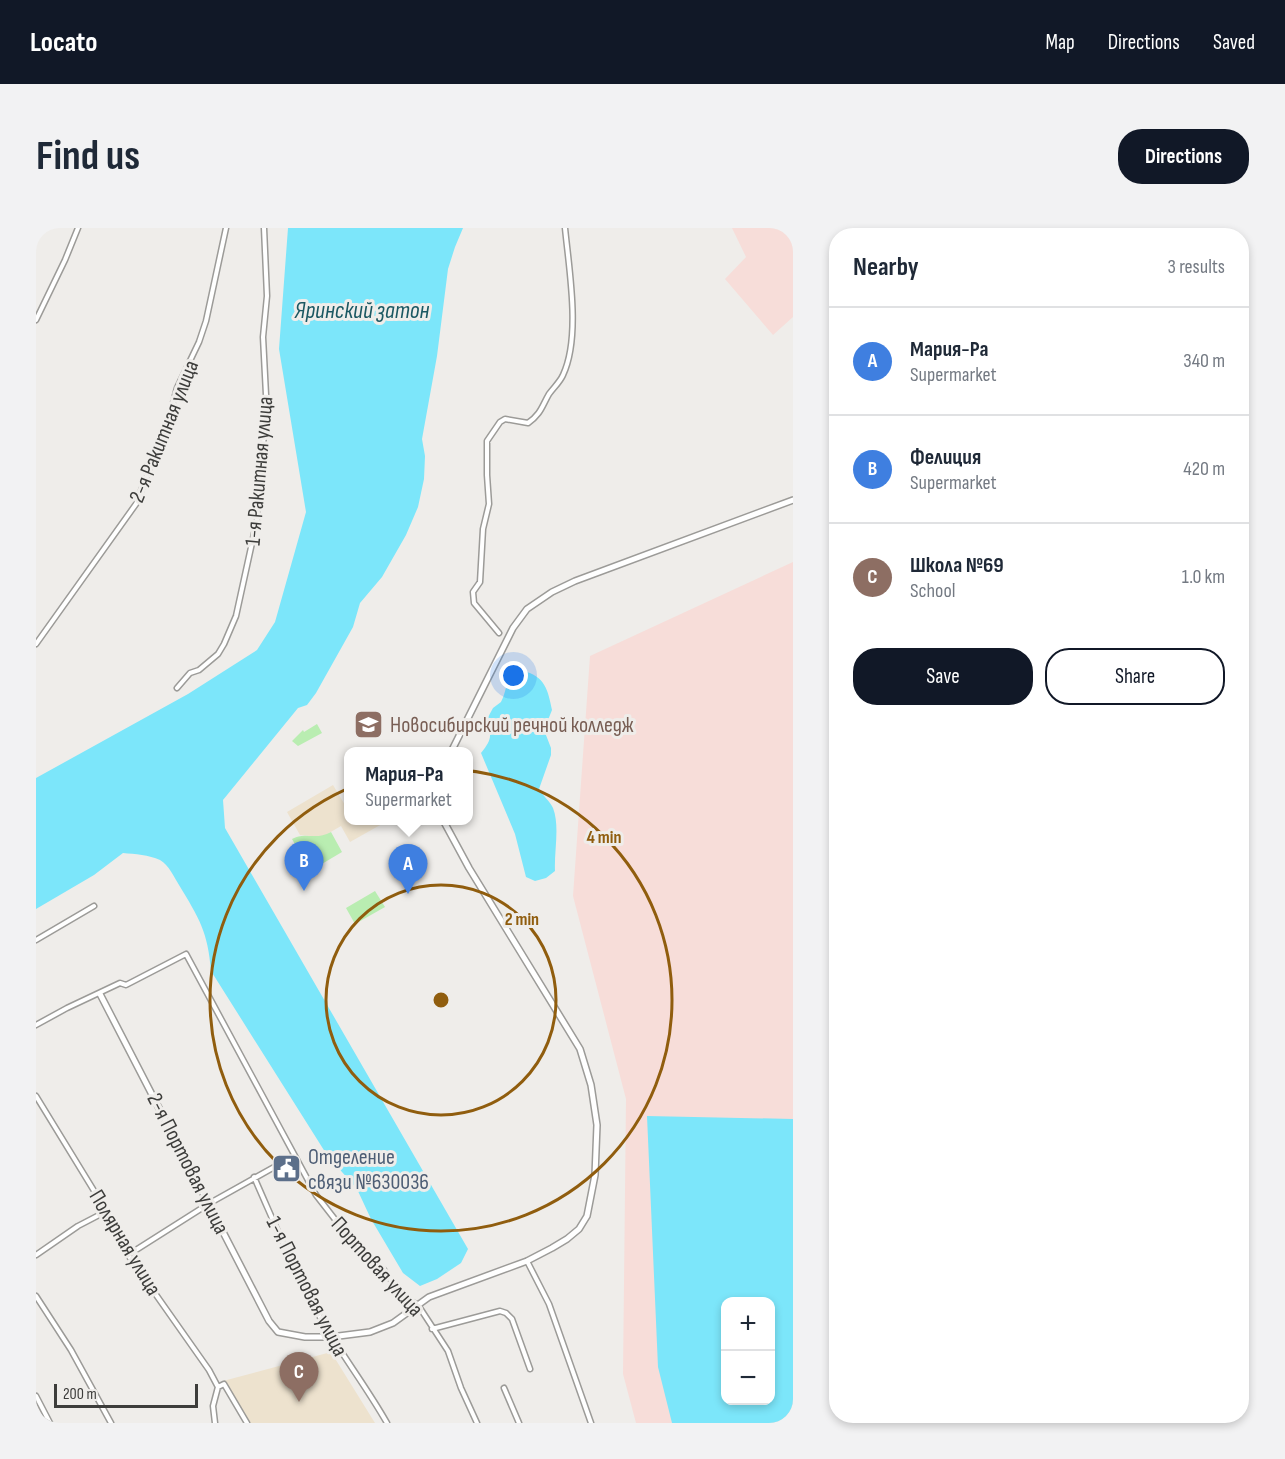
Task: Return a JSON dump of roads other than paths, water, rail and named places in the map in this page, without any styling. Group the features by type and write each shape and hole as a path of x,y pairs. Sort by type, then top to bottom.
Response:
{"street":[{"path":"36,320 78,228"},
{"name":"2-я Ракитная улица","path":"36,644 136,504 169,418 177,388 199,342 206,321 226,228"},
{"name":"1-я Ракитная улица","path":"177,688 190,673 199,670 218,654 224,645 236,616 257,520 258,480 267,414 264,337 267,296 264,228"},
{"path":"499,633 474,603 473,592 480,582 483,529 489,504 486,475 487,441 500,422 505,419 528,423 539,416 562,376 570,353 572,308 565,228"},
{"path":"454,747 513,628 527,609 552,592 574,581 793,500"},
{"path":"331,1337 370,1332 393,1323 429,1297 527,1261 567,1239 579,1229 586,1216 595,1175 597,1146 595,1102 580,1049 469,868 446,825"},
{"path":"36,940 94,906"},
{"name":"Портовая улица","path":"100,994 120,983 126,985 186,954 316,1195 355,1245 384,1270 396,1288 418,1305 448,1351 477,1423"},
{"path":"36,1025 100,994"},
{"name":"2-я Портовая улица","path":"100,994 269,1321 278,1332 306,1337 331,1337"},
{"name":"Полярная улица","path":"36,1096 96,1194 103,1213 128,1255 209,1370 218,1387"},
{"path":"128,1255 210,1203 294,1156"},
{"name":"1-я Портовая улица","path":"254,1177 291,1264 331,1337 348,1365 370,1393 387,1423"},
{"path":"36,1255 78,1226 103,1213"},
{"path":"527,1261 549,1304 591,1423"},
{"path":"36,1296 71,1350 111,1423"},
{"path":"432,1329 500,1311 506,1313 512,1319 530,1369"},
{"path":"215,1423 213,1406 218,1387 224,1384 247,1423"},
{"path":"504,1388 519,1423"},
{"path":"36,1396 50,1423"}],"water":[{"name":"Яринский затон","path":"288,228 463,228 448,269 437,356 422,439 425,456 424,479 418,507 406,535 382,577 360,603 353,627 316,693 307,705 298,708 223,800 225,828 468,1249 461,1263 437,1279 420,1286 403,1273 371,1219 357,1189 327,1155 211,971 205,935 192,907 166,865 151,857 123,853 94,875 36,909 36,778 188,694 257,650 275,622 306,512 279,349"},
{"path":"523,671 541,680 549,696 552,710 544,730 551,748 551,755 539,789 552,805 555,815 555,871 546,878 535,881 526,877 515,834 481,753 490,737 486,721 493,708 501,702 509,680"},
{"path":"647,1116 793,1119 793,1423 672,1423 658,1367"}],"place":[{"name":"Новосибирский речной колледж","path":"369,724"},
{"name":"Фелиция","path":"304,891"},
{"name":"Мария-Ра","path":"408,894"},
{"name":"Отделение связи №630036","path":"287,1169"},
{"name":"Школа №69","path":"299,1402"}]}
